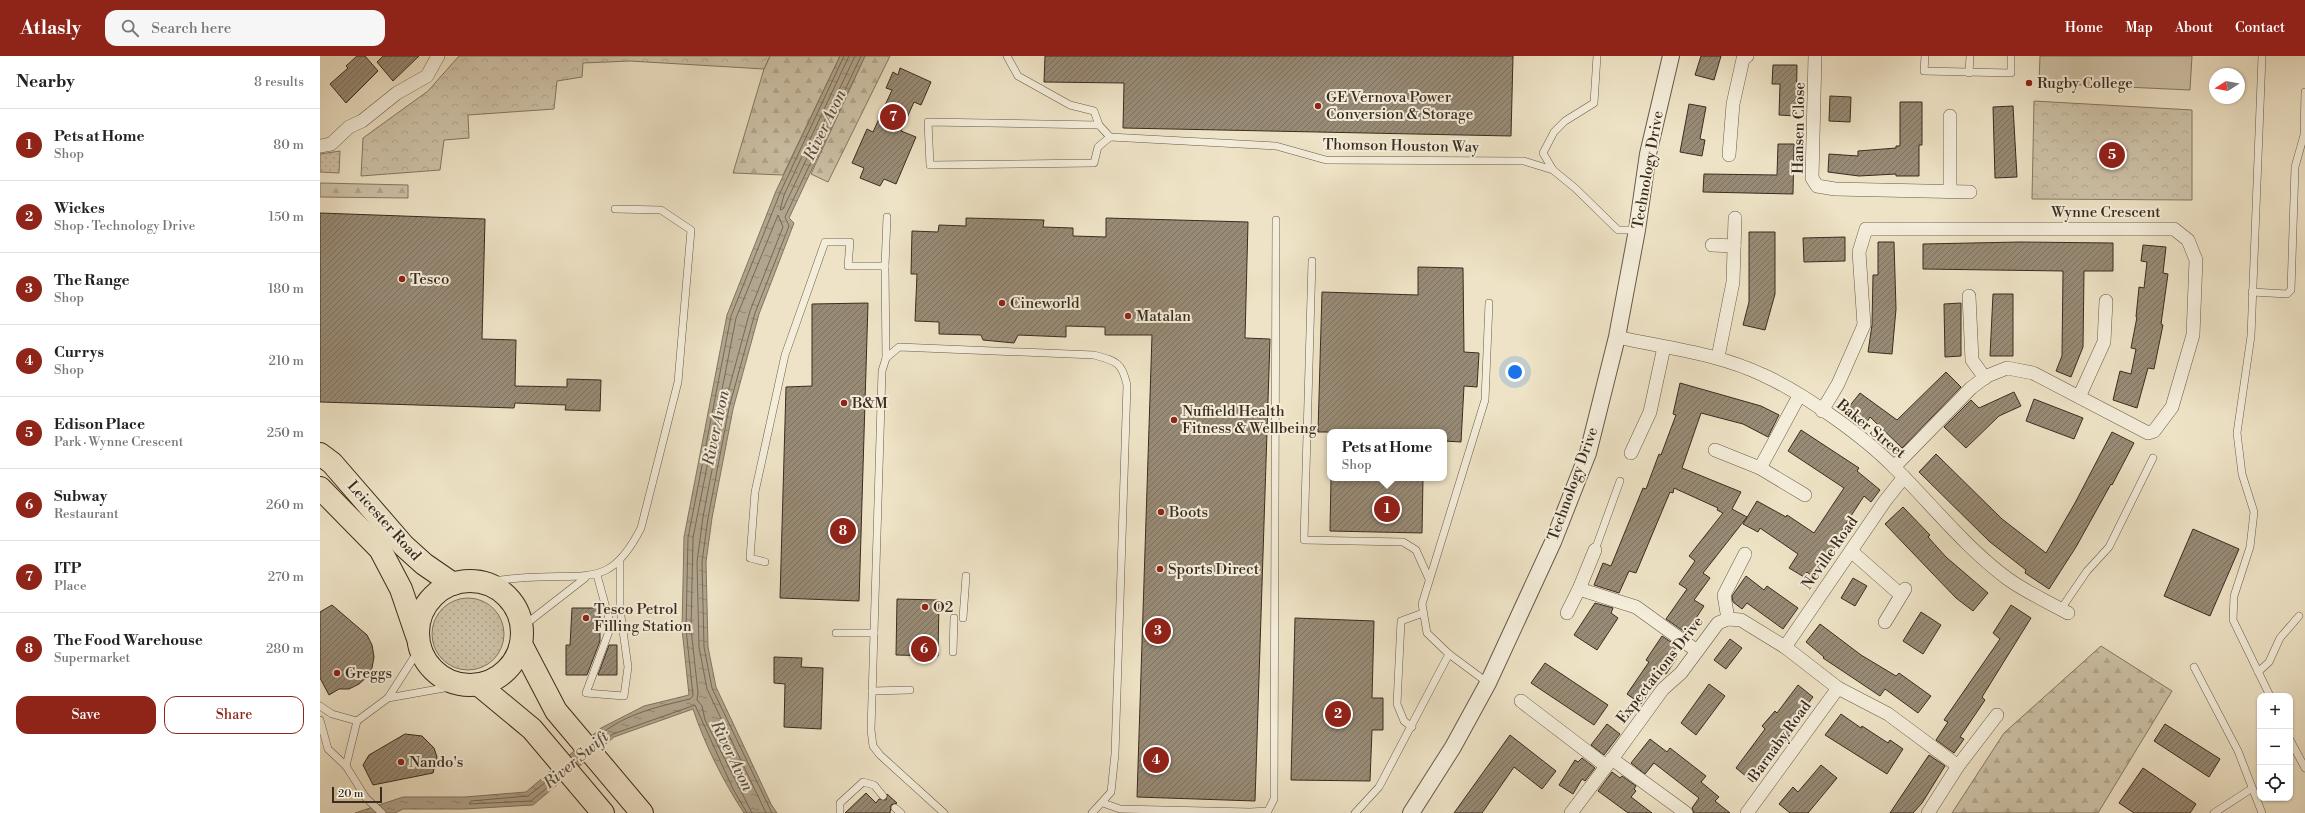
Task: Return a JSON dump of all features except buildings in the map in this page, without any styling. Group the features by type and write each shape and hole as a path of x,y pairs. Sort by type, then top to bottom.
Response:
{"highway":[{"name":"Leicester Road","path":"320,454 332,463 404,546 424,564 453,584"},
{"name":"Leicester Road","path":"320,488 380,549 401,589 419,643"},
{"path":"603,813 532,729 470,685 446,680 432,668 419,643 422,614 429,601 439,592 453,584 464,581 482,582 504,594 514,604 520,616 522,636 556,711 642,813"},
{"path":"470,685 497,678 512,665 522,636"}],"street":[{"path":"320,146 331,144 349,127 362,121 397,93 427,76 438,56"},
{"name":"Technology Drive","path":"1411,813 1452,747 1488,683 1553,542 1588,453 1617,337 1637,230 1648,154 1671,56"},
{"path":"1729,155 1732,104 1743,59 1747,56"},
{"name":"Hansen Close","path":"1815,56 1812,178 1817,186 1835,189 1970,192"},
{"path":"1950,116 1950,191"},
{"path":"1718,357 1733,282 1734,218"},
{"name":"Wynne Crescent","path":"1822,411 1838,384 1864,325 1858,252 1866,229 2174,229 2188,240 2196,260 2193,335 2172,407 2154,431 2148,433 2033,374 2007,368 1985,378 1971,388 1894,467"},
{"path":"1712,245 1734,246"},
{"path":"1968,296 1972,360 1985,378"},
{"path":"2079,397 2104,342 2106,301"},
{"name":"Baker Street","path":"1617,337 1718,357 1764,375 1799,396 1822,411 1894,467 1974,549 2008,579 2064,611"},
{"path":"1631,453 1650,412 1664,347"},
{"path":"1760,468 1799,396"},
{"path":"1715,450 1760,468 1805,496"},
{"name":"Neville Road","path":"1784,647 1904,478"},
{"path":"1566,613 1579,589 1595,550"},
{"path":"1851,551 1903,592 1885,622"},
{"path":"1728,619 1724,595 1745,554"},
{"path":"1579,589 1636,607 1697,651"},
{"name":"Expectations Drive","path":"1571,813 1662,689 1681,673 1718,623 1728,619 1741,620 1784,647 1838,688 1888,714 1958,766"},
{"name":"Barnaby Road","path":"1747,813 1838,688"},
{"path":"1521,701 1609,763 1686,813"},
{"path":"1928,813 1958,766 1997,715"}],"lane":[{"path":"1007,56 1018,76 1070,105 1094,111 1099,125 1110,137 1098,148 1094,163 930,165 928,122 1099,125"},
{"path":"1552,170 1543,153 1554,132 1565,121 1594,103 1596,56"},
{"path":"1925,56 1924,71 1969,73 2011,73 2011,56"},
{"path":"1969,73 1970,56"},
{"path":"2262,56 2251,336 2237,433 2242,474 2254,512 2250,547 2234,596 2233,620 2268,693"},
{"path":"2252,292 2287,294 2291,290 2295,167 2304,135 2305,92"},
{"name":"Thomson Houston Way","path":"1110,137 1276,146 1326,160 1524,161 1552,170 1575,188 1618,230 1637,230"},
{"path":"482,582 540,577 585,578 597,574 620,562 632,547 641,528 675,399 691,230 661,210 615,209"},
{"path":"887,217 885,266 886,358 882,371 871,730 873,746 880,755 944,813"},
{"path":"1103,803 1120,809 1250,813 1268,811 1274,799 1276,220"},
{"path":"765,562 750,558 755,492 785,354 825,242 850,242 848,266 885,266"},
{"path":"1312,261 1304,540 1403,542 1416,550 1429,579"},
{"path":"1488,683 1449,654 1427,633 1422,604 1485,400 1489,303"},
{"path":"886,358 899,347 918,346 1094,355 1114,361 1124,370 1127,385 1115,754 1111,792 1103,803 1092,813"},
{"path":"2064,611 2087,571 2109,547 2153,458"},
{"path":"1595,550 1620,481"},
{"path":"597,574 611,626 586,693 624,696 628,667 620,609 620,562"},
{"path":"963,618 966,576"},
{"path":"522,636 585,578"},
{"path":"1412,727 1404,722 1397,704 1401,621 1423,613"},
{"path":"2258,672 2269,662 2280,638 2299,616"},
{"path":"953,652 954,618"},
{"path":"836,633 874,633"},
{"path":"346,766 357,721 388,698 419,643"},
{"path":"1356,813 1379,787 1412,727 1449,654"},
{"path":"2194,666 2238,751 2251,789 2262,813"},
{"path":"388,698 470,685"},
{"path":"872,691 910,690"},
{"path":"357,721 322,708 320,720 328,749 346,766 366,798 382,813"},
{"path":"2293,746 2305,768"},
{"path":"840,813 840,803 863,782 874,785 883,796"},
{"path":"2214,813 2251,789"}],"green space":[{"path":"459,56 770,56 764,69 630,61 583,63 582,77 557,81 554,109 468,115 469,138 444,140 440,170 361,176 363,138 428,91"},
{"path":"770,56 840,56 783,175 733,173 764,69"},
{"path":"865,56 890,56 828,182 811,174"},
{"path":"2040,56 2192,56 2190,90 2039,83"},
{"path":"2034,101 2192,110 2192,200 2032,199"},
{"path":"340,151 339,173 320,172 320,154"},
{"path":"320,183 408,185 408,198 320,197"},
{"path":"468,598 488,604 498,614 504,634 498,654 488,664 468,670 448,664 438,654 432,634 438,614 448,604"},
{"path":"2101,646 2172,691 2098,813 1952,813 2004,733"}],"water":[{"path":"840,56 865,56 789,218 794,223 759,314 733,409 712,518 706,562 708,647 716,687 771,804 777,813 744,813 715,762 693,709 614,737 533,805 464,809 403,809 395,813 355,813 403,797 465,797 526,792 601,728 644,706 689,695 682,629 684,537 727,315 776,191"}],"place":[{"name":"Rugby College","path":"2029,83"},
{"name":"GE Vernova Power Conversion & Storage","path":"1318,106"},
{"name":"ITP","path":"893,117"},
{"name":"Edison Place","path":"2112,155"},
{"name":"Tesco","path":"402,279"},
{"name":"Cineworld","path":"1002,303"},
{"name":"Matalan","path":"1128,316"},
{"name":"B&M","path":"844,403"},
{"name":"Nuffield Health Fitness & Wellbeing","path":"1174,420"},
{"name":"Pets at Home","path":"1387,509"},
{"name":"Boots","path":"1161,512"},
{"name":"The Food Warehouse","path":"843,531"},
{"name":"Sports Direct","path":"1160,569"},
{"name":"O2","path":"925,607"},
{"name":"Tesco Petrol Filling Station","path":"586,618"},
{"name":"The Range","path":"1158,631"},
{"name":"Subway","path":"924,649"},
{"name":"Greggs","path":"337,673"},
{"name":"Wickes","path":"1338,714"},
{"name":"Currys","path":"1156,760"},
{"name":"Nando's","path":"401,762"}],"water label":[{"name":"River Avon","path":"825,125"},
{"name":"River Avon","path":"716,428"},
{"name":"River Avon","path":"732,756"},
{"name":"River Swift","path":"576,760"}]}
